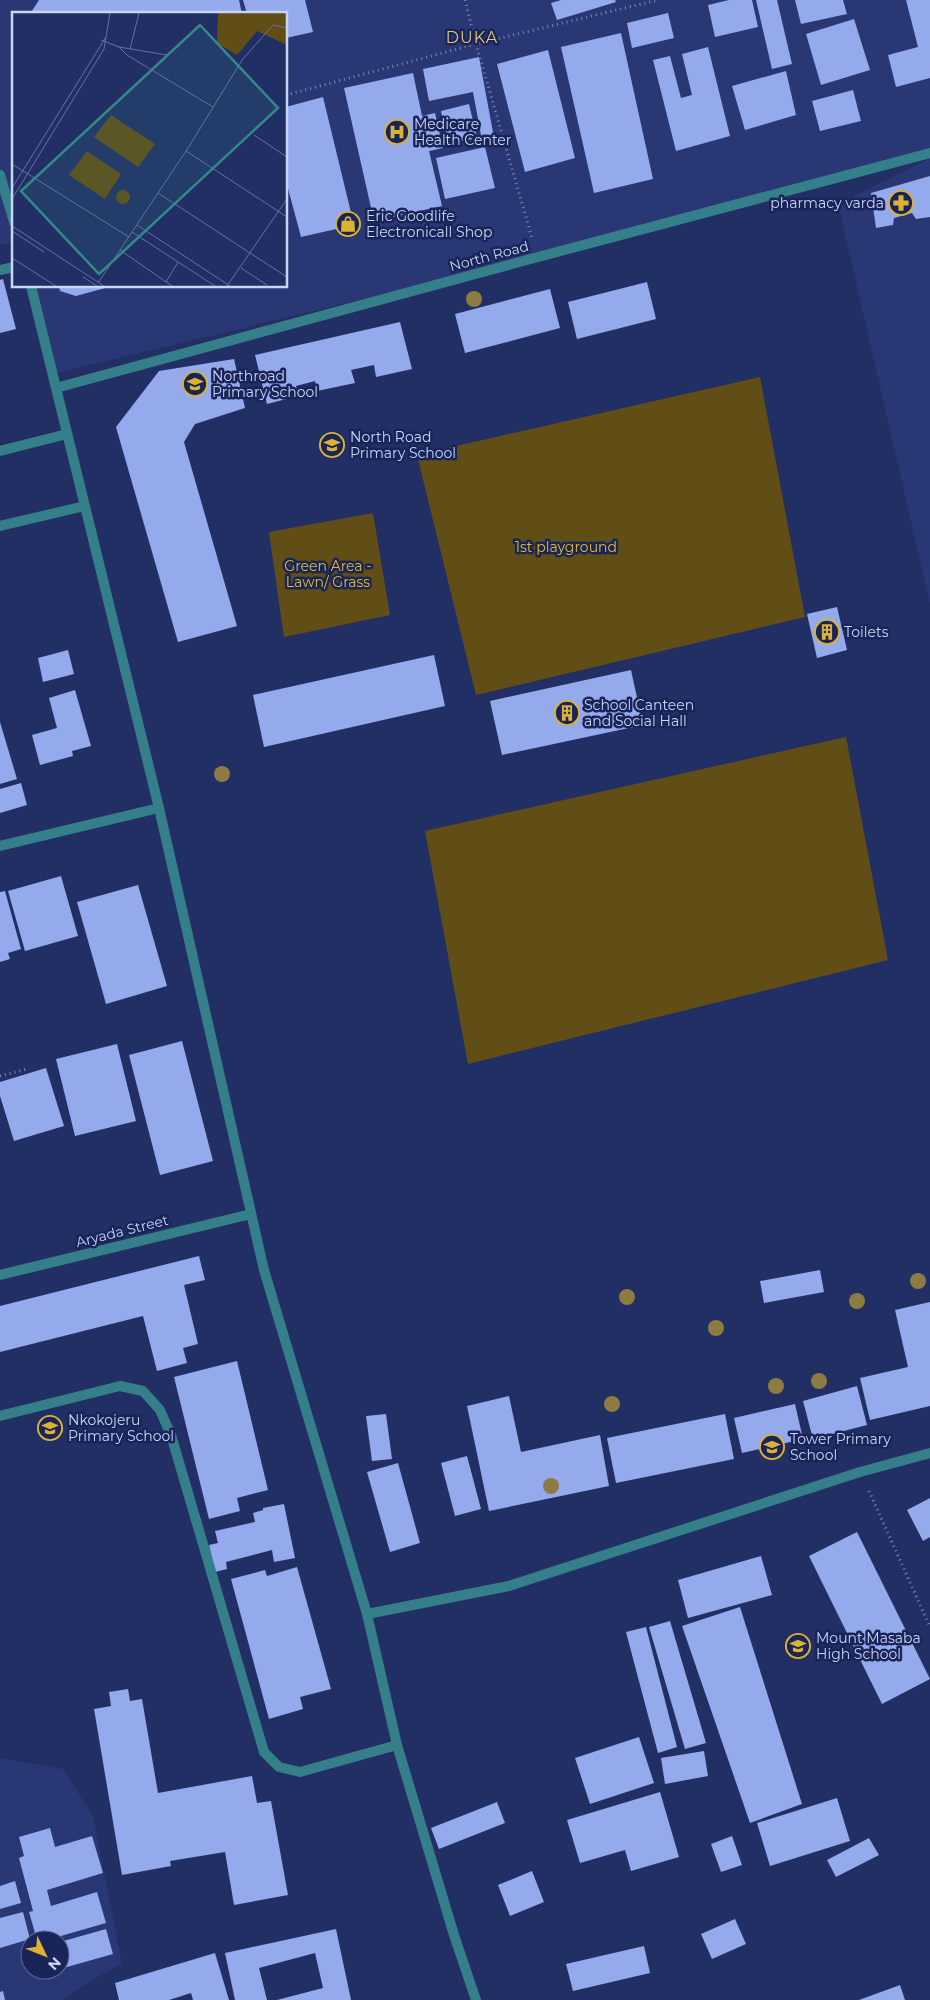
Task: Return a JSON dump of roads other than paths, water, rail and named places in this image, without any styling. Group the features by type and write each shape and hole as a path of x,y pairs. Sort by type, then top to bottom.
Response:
{"street":[{"name":"North Road","path":"56,388 930,153"},
{"path":"0,175 12,215"},
{"path":"31,288 159,808 264,1270 367,1614 397,1745 454,1935 476,2000"},
{"path":"0,451 67,434"},
{"path":"0,526 85,506"},
{"path":"0,846 159,808"},
{"name":"Aryada Street","path":"0,1275 251,1214"},
{"path":"0,1416 120,1386 143,1391 160,1410 171,1435 264,1752 279,1767 300,1772 397,1745"},
{"path":"367,1614 509,1586 860,1472 930,1453"}],"place":[{"name":"Medicare Health Center","path":"397,132"},
{"name":"pharmacy varda","path":"901,203"},
{"name":"Eric Goodlife Electronicall Shop","path":"348,224"},
{"name":"Northroad Primary School","path":"195,384"},
{"name":"North Road Primary School","path":"332,445"},
{"name":"Toilets","path":"827,632"},
{"name":"School Canteen and Social Hall","path":"567,713"},
{"name":"Nkokojeru Primary School","path":"50,1428"},
{"name":"Tower Primary School","path":"772,1447"},
{"name":"Mount Masaba High School","path":"798,1646"}],"district":[{"name":"DUKA","path":"472,37"}],"park label":[{"name":"1st playground","path":"566,547"},
{"name":"Green Area - Lawn/ Grass","path":"328,574"}]}
